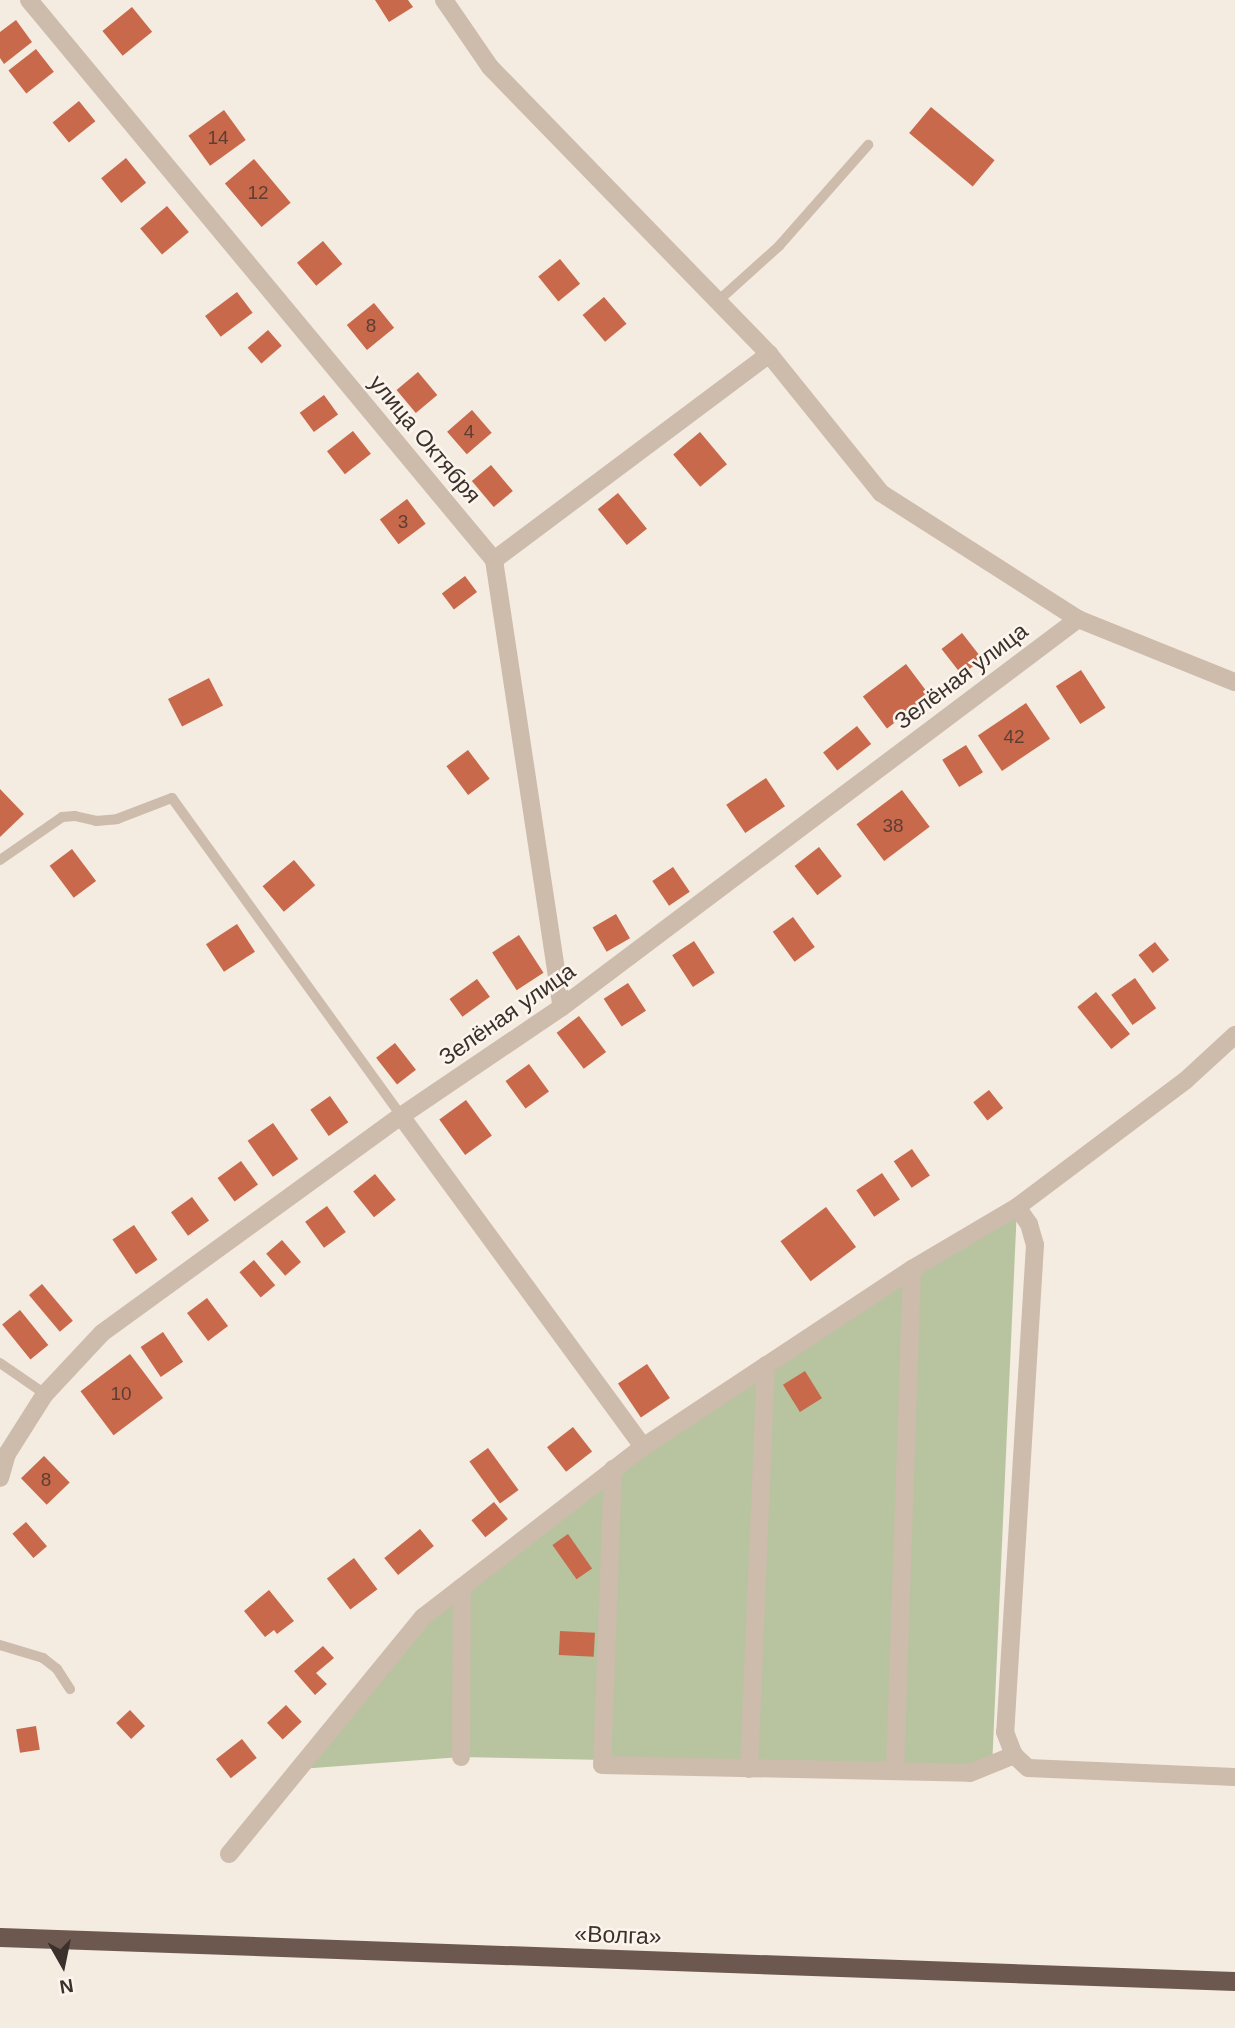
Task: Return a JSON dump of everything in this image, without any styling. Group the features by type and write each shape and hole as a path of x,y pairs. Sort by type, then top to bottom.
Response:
{"highway":[{"name":"«Волга»","path":"0,1937 1235,1981"}],"street":[{"name":"улица Октября","path":"29,0 494,560"},
{"path":"444,0 490,67 769,354 881,493 1078,619 1235,682"},
{"path":"562,1007 494,560 769,354"},
{"name":"Зелёная улица","path":"0,1478 7,1454 45,1394 102,1333 401,1116 562,1007 1078,619"},
{"path":"229,1854 423,1617 643,1447 912,1269 1017,1207 1176,1088 1235,1035"},
{"path":"401,1116 643,1447"},
{"path":"1017,1207 1030,1224 1035,1245 1005,1732 1014,1755 1028,1769 1235,1777"},
{"path":"895,1771 912,1269"},
{"path":"748,1769 766,1365"},
{"path":"613,1469 602,1765 970,1773 1014,1755"},
{"path":"461,1757 462,1587"}],"lane":[{"path":"718,301 779,246 868,145"},
{"path":"0,860 62,817 75,816 96,821 117,819 172,798 401,1116"},
{"path":"0,1363 45,1394"},
{"path":"0,1645 43,1658 57,1669 71,1689"}],"green space":[{"path":"1017,1207 992,1768 461,1757 300,1769 423,1617 613,1469"}],"building":[{"path":"375,0 408,0 413,7 389,22"},
{"path":"132,7 152,32 123,56 102,31"},
{"path":"16,20 32,42 4,64 0,58 0,32"},
{"path":"36,49 54,72 26,93 8,71"},
{"path":"79,101 95,121 69,143 53,122"},
{"path":"931,107 995,160 973,186 909,133"},
{"path":"224,110 246,140 210,166 188,136"},
{"path":"126,158 146,183 121,203 101,178"},
{"path":"254,159 291,203 262,227 225,183"},
{"path":"167,206 189,232 162,255 140,228"},
{"path":"323,241 342,264 316,286 297,263"},
{"path":"560,259 580,284 558,301 538,277"},
{"path":"237,292 253,313 221,337 205,316"},
{"path":"604,297 626,324 605,342 583,315"},
{"path":"374,303 394,328 367,350 347,325"},
{"path":"268,330 282,346 261,364 248,348"},
{"path":"418,372 437,395 416,413 397,390"},
{"path":"324,395 338,414 314,432 300,413"},
{"path":"472,410 492,433 467,454 447,432"},
{"path":"353,431 371,454 345,474 327,451"},
{"path":"700,432 727,464 700,487 673,454"},
{"path":"491,465 513,491 494,507 472,481"},
{"path":"618,493 647,529 627,545 598,509"},
{"path":"407,499 426,524 399,544 380,519"},
{"path":"465,576 477,592 454,609 442,593"},
{"path":"962,633 982,659 962,675 942,649"},
{"path":"906,664 930,696 887,728 863,696"},
{"path":"1081,670 1106,708 1080,724 1056,686"},
{"path":"209,678 223,706 182,727 168,699"},
{"path":"1026,703 1050,739 1002,771 978,735"},
{"path":"857,726 871,744 837,771 823,752"},
{"path":"966,745 983,772 959,787 942,760"},
{"path":"468,750 490,779 468,795 446,766"},
{"path":"766,778 785,806 745,833 726,805"},
{"path":"0,789 24,814 0,837"},
{"path":"902,790 930,827 884,861 856,824"},
{"path":"819,847 842,876 817,895 795,866"},
{"path":"72,849 96,881 74,898 50,866"},
{"path":"294,860 315,885 284,912 263,886"},
{"path":"673,867 690,892 669,906 652,881"},
{"path":"616,914 630,938 607,952 593,928"},
{"path":"793,917 815,947 795,962 773,932"},
{"path":"237,924 255,952 224,972 206,944"},
{"path":"519,935 544,973 517,990 492,952"},
{"path":"694,941 715,973 693,987 672,955"},
{"path":"1155,942 1169,960 1153,973 1138,955"},
{"path":"1135,978 1156,1008 1132,1025 1111,995"},
{"path":"477,979 490,997 462,1017 449,999"},
{"path":"628,983 646,1011 622,1026 604,999"},
{"path":"1096,992 1130,1034 1111,1049 1077,1007"},
{"path":"579,1016 606,1052 584,1069 557,1033"},
{"path":"395,1043 416,1070 397,1085 376,1058"},
{"path":"529,1064 549,1092 526,1109 506,1081"},
{"path":"989,1090 1003,1108 987,1120 973,1102"},
{"path":"330,1096 348,1122 329,1136 310,1110"},
{"path":"466,1100 492,1136 465,1155 439,1119"},
{"path":"273,1123 298,1159 273,1177 248,1141"},
{"path":"912,1149 930,1176 912,1188 894,1161"},
{"path":"241,1161 258,1184 235,1202 218,1178"},
{"path":"882,1173 900,1200 874,1217 856,1190"},
{"path":"375,1174 396,1200 374,1217 353,1192"},
{"path":"192,1197 209,1220 188,1236 171,1212"},
{"path":"327,1206 346,1232 324,1248 305,1222"},
{"path":"826,1207 856,1247 811,1281 780,1241"},
{"path":"134,1225 157,1260 136,1274 112,1240"},
{"path":"282,1240 301,1262 285,1276 266,1254"},
{"path":"254,1260 275,1285 261,1297 239,1272"},
{"path":"42,1284 73,1321 60,1332 29,1295"},
{"path":"207,1298 228,1326 208,1341 187,1313"},
{"path":"20,1310 48,1345 30,1359 2,1324"},
{"path":"163,1332 183,1362 161,1377 141,1347"},
{"path":"130,1354 163,1398 114,1435 80,1391"},
{"path":"647,1364 670,1398 641,1418 618,1384"},
{"path":"805,1371 822,1398 800,1412 783,1385"},
{"path":"573,1427 592,1451 566,1472 547,1447"},
{"path":"488,1448 519,1490 500,1504 469,1462"},
{"path":"44,1456 70,1483 47,1505 21,1478"},
{"path":"494,1502 508,1519 485,1537 471,1520"},
{"path":"26,1522 47,1546 33,1558 12,1534"},
{"path":"420,1529 434,1546 398,1575 384,1558"},
{"path":"568,1534 592,1568 577,1579 552,1545"},
{"path":"354,1558 377,1589 350,1610 327,1578"},
{"path":"269,1590 294,1621 277,1634 274,1630 265,1637 244,1611"},
{"path":"560,1631 595,1633 594,1657 559,1655"},
{"path":"323,1646 334,1658 316,1673 327,1684 315,1695 294,1671"},
{"path":"286,1705 302,1722 283,1740 267,1723"},
{"path":"130,1710 145,1726 131,1739 116,1723"},
{"path":"36,1726 40,1750 20,1753 16,1729"},
{"path":"242,1739 257,1758 231,1778 216,1759"}]}
